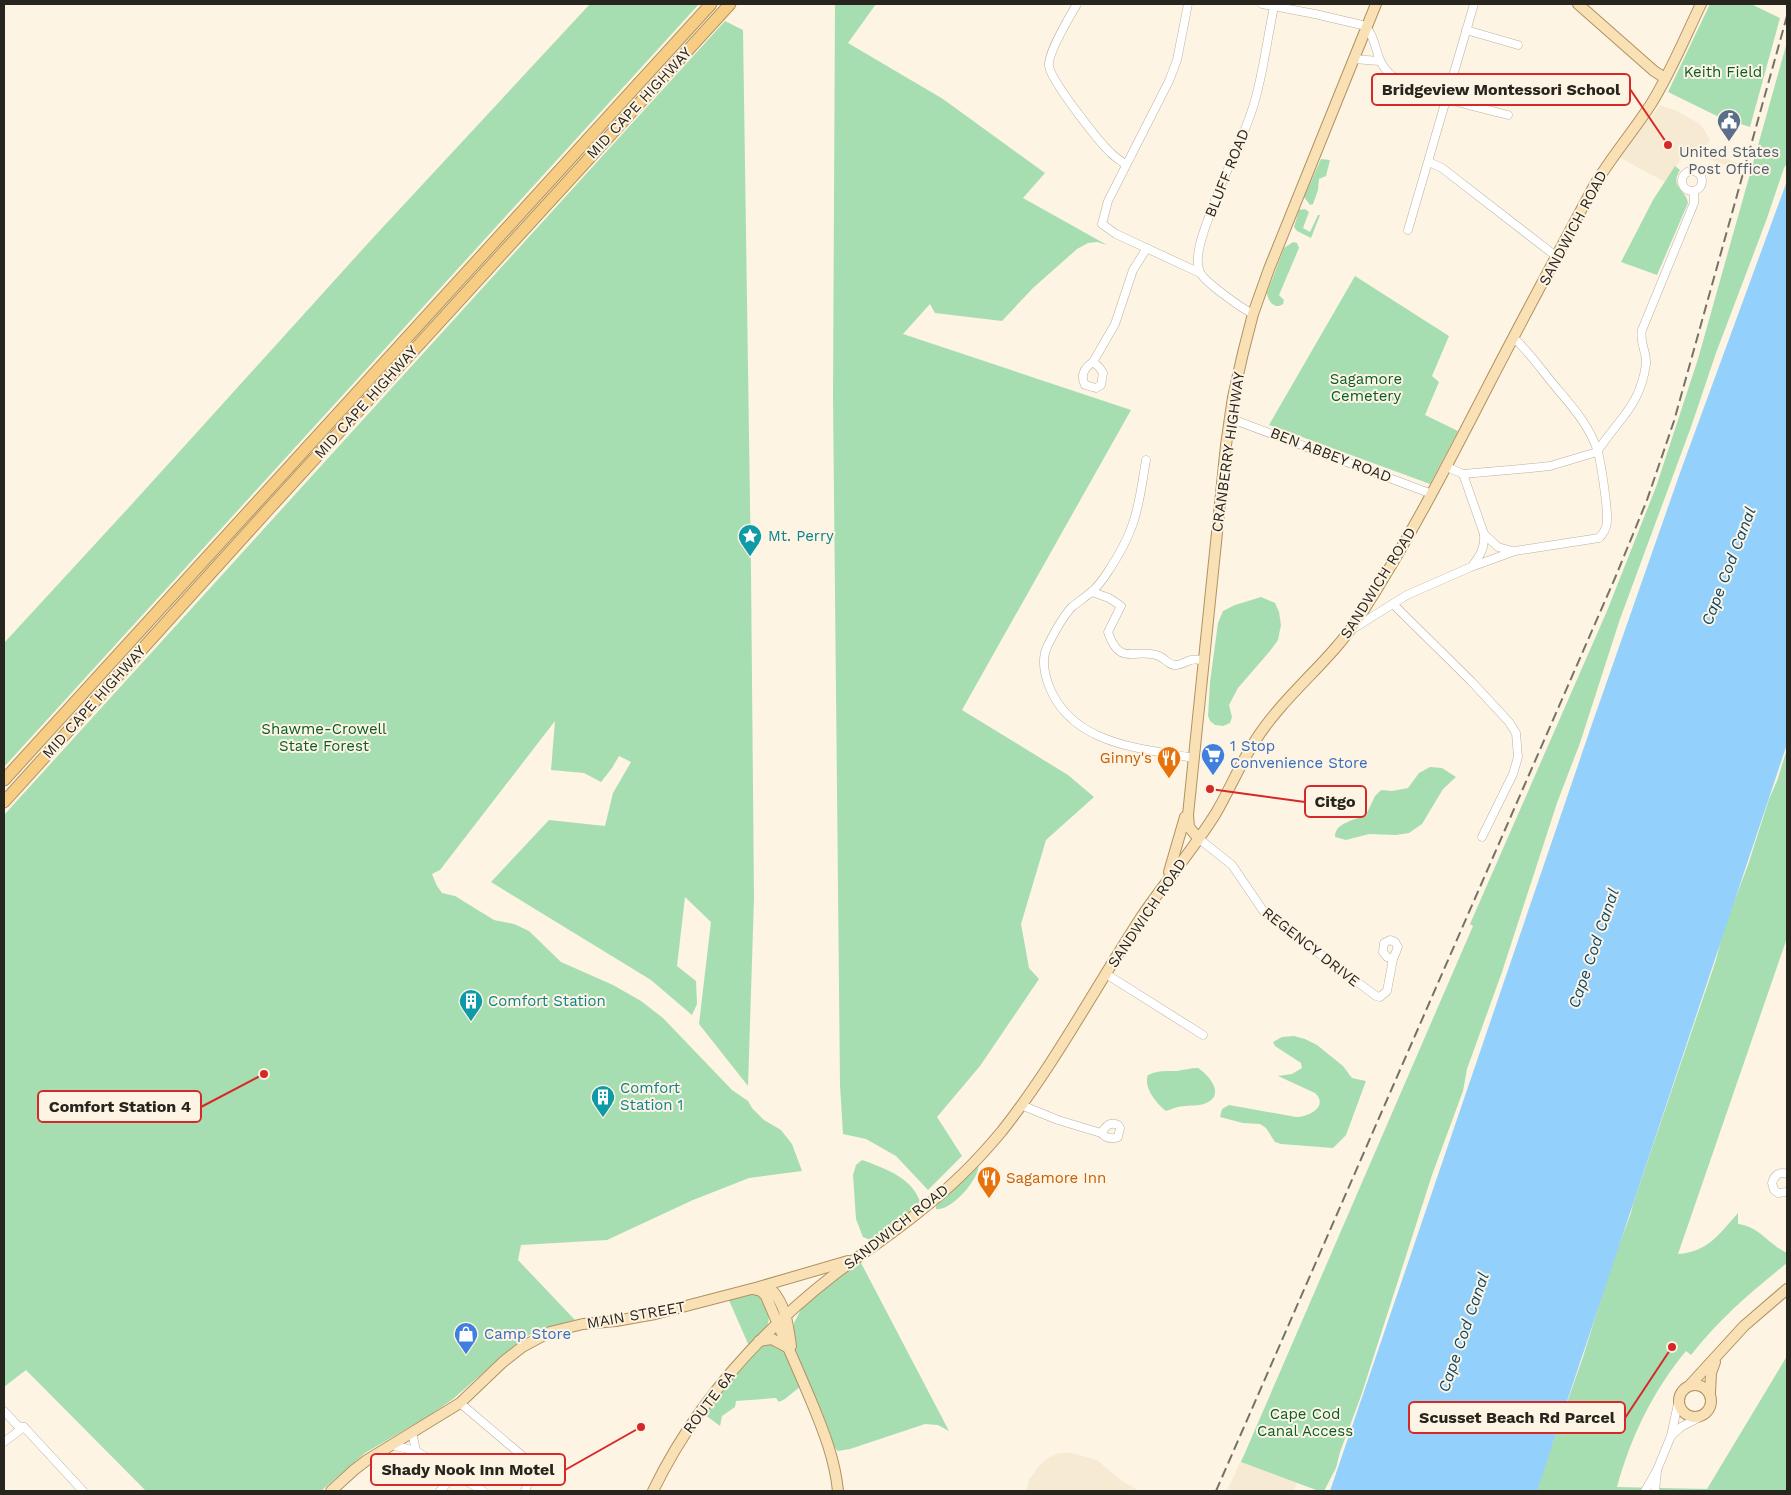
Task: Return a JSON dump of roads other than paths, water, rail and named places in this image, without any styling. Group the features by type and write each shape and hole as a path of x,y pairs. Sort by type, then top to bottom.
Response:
{"highway":[{"name":"MID CAPE HIGHWAY","path":"4,780 710,4"},
{"name":"MID CAPE HIGHWAY","path":"4,802 730,4"}],"main road":[{"name":"CRANBERRY HIGHWAY","path":"1198,838 1188,823 1193,758 1230,418 1241,360 1254,314 1276,250 1376,4"},
{"path":"1578,4 1654,71 1665,78"},
{"name":"SANDWICH ROAD","path":"777,1323 856,1258 923,1210 980,1155 1021,1105 1163,885 1218,809 1250,748 1266,724 1351,630 1447,467 1602,172 1643,116 1665,78 1701,4"},
{"name":"CRANBERRY HIGHWAY","path":"1163,885 1178,845 1189,804"},
{"name":"MAIN STREET","path":"331,1491 354,1470 460,1403 516,1352 550,1332 583,1324 616,1321 655,1314 756,1288 856,1258"},
{"path":"756,1288 766,1287 773,1291 786,1316 794,1359"},
{"path":"756,1288 765,1294 787,1347 794,1359 830,1449 838,1491"},
{"path":"1717,1357 1711,1373 1710,1393 1712,1398 1710,1407 1708,1411 1700,1416 1689,1416 1681,1409 1679,1399 1682,1390 1690,1385 1753,1318 1787,1289"},
{"name":"ROUTE 6A","path":"653,1491 684,1434 697,1415 725,1378 777,1323"},
{"path":"759,1341 772,1339 787,1347"},
{"path":"1690,1385 1699,1384 1710,1393"}],"street":[{"path":"1077,4 1050,56 1048,66 1063,92 1086,124 1110,153 1126,165"},
{"path":"1188,4 1177,60 1169,81 1108,202 1102,224 1116,234 1200,273 1241,307 1254,314"},
{"path":"1262,4 1356,23 1367,28 1372,37 1379,61 1400,82 1447,98 1508,115"},
{"path":"1408,230 1474,4"},
{"name":"BLUFF ROAD","path":"1200,273 1199,254 1202,238 1212,207 1253,108 1274,7"},
{"path":"1466,30 1518,45"},
{"path":"1354,59 1379,61"},
{"path":"1429,162 1442,168 1557,257"},
{"path":"1447,467 1463,474 1550,466 1598,452 1608,435 1628,412 1637,397 1646,364 1641,339 1642,330 1694,203 1694,191"},
{"path":"1092,362 1115,324 1134,270 1147,248"},
{"path":"1351,630 1407,595 1471,566 1515,551 1599,538 1604,533 1607,515 1605,488 1598,452 1575,411 1514,338"},
{"name":"BEN ABBEY ROAD","path":"1230,418 1432,494"},
{"path":"1146,460 1139,501 1132,527 1109,570 1092,592 1071,608 1046,648 1044,663 1046,676 1051,690 1062,708 1085,730 1112,742 1193,758"},
{"path":"1463,474 1484,534 1482,551 1471,566"},
{"path":"1484,534 1498,547 1515,551"},
{"path":"1092,592 1109,598 1121,606 1108,632 1112,644 1119,652 1130,655 1146,654 1160,656 1172,665 1179,666 1192,660 1203,660"},
{"path":"1393,604 1471,681 1509,722 1516,733 1518,757 1513,774 1482,837"},
{"name":"REGENCY DRIVE","path":"1198,838 1232,865 1264,912 1376,996 1380,997 1388,991 1393,958"},
{"path":"1106,974 1203,1035"},
{"path":"1021,1105 1058,1120 1101,1133"},
{"path":"1787,1174 1778,1174 1772,1182 1774,1190 1778,1193 1787,1192"},
{"path":"1655,1491 1657,1470 1663,1451 1671,1436 1679,1399"},
{"path":"460,1403 526,1458 530,1466 530,1478 525,1491"},
{"path":"4,1411 18,1426 24,1427 83,1491"},
{"path":"1671,1436 1681,1427 1700,1416"},
{"path":"4,1442 24,1427"},
{"path":"412,1432 416,1450"},
{"path":"392,1445 416,1450 483,1491"},
{"path":"1645,1491 1657,1470"},
{"path":"440,1491 454,1475"}],"water":[{"name":"Cape Cod Canal","path":"1787,181 1787,744 1537,1491 1330,1491 1592,724 1681,470"}],"railway":[{"path":"1216,1491 1615,578 1647,500 1674,421 1787,16"}],"place":[{"name":"United States Post Office","path":"1729,142"},
{"name":"Bridgeview Montessori School","path":"1668,145"},
{"name":"Mt. Perry","path":"750,557"},
{"name":"1 Stop Convenience Store","path":"1213,776"},
{"name":"Ginny's","path":"1169,779"},
{"name":"Citgo","path":"1210,789"},
{"name":"Comfort Station","path":"471,1022"},
{"name":"Comfort Station 4","path":"264,1074"},
{"name":"Comfort Station 1","path":"603,1118"},
{"name":"Sagamore Inn","path":"989,1199"},
{"name":"Scusset Beach Rd Parcel","path":"1672,1347"},
{"name":"Camp Store","path":"466,1355"},
{"name":"Shady Nook Inn Motel","path":"641,1427"}],"park label":[{"name":"Keith Field","path":"1723,72"},
{"name":"Sagamore Cemetery","path":"1366,388"},
{"name":"Shawme-Crowell State Forest","path":"324,738"},
{"name":"Cape Cod Canal Access","path":"1305,1422"}]}
